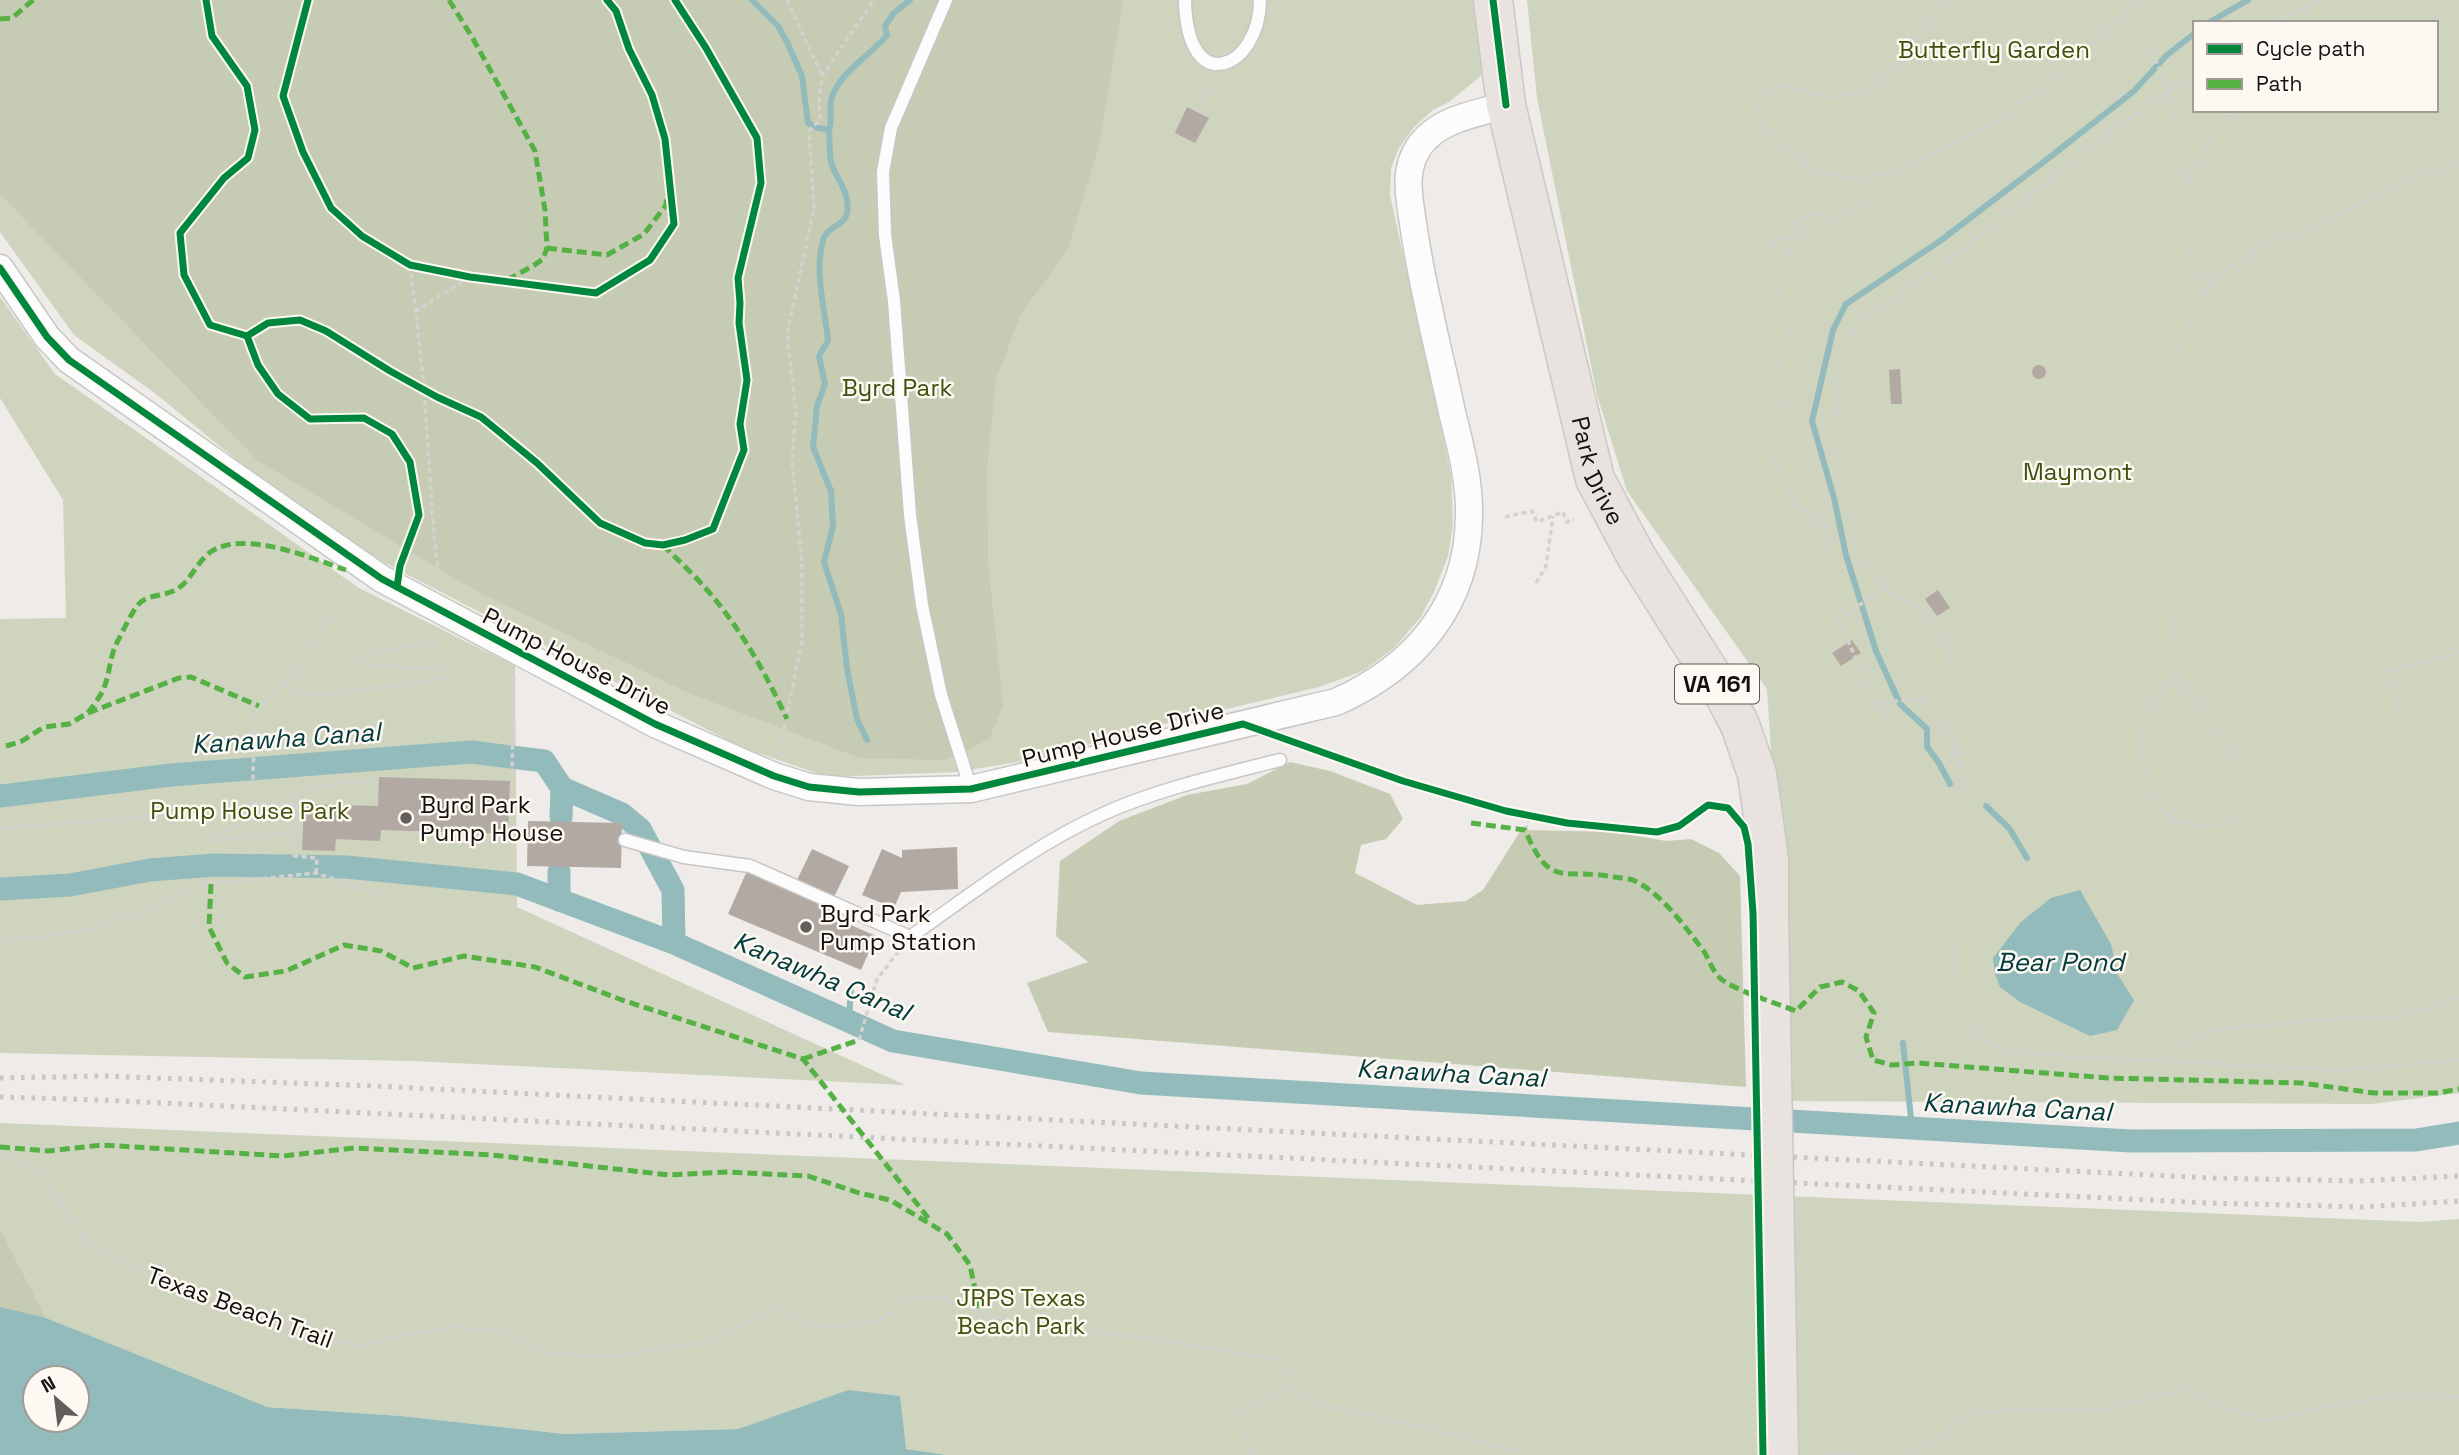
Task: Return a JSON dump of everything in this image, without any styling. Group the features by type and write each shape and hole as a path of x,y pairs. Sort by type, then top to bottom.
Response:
{"main road":[{"name":"Park Drive","path":"1493,0 1506,105 1595,479 1636,556 1726,698 1740,725 1756,774 1769,860 1779,1455"}],"street":[{"name":"Pump House Drive","path":"0,268 47,337 69,360 382,579 445,614 655,724 774,776 808,787 859,792 971,789 1336,702 1366,689 1387,675 1436,626 1460,578 1469,515 1459,440 1418,257 1407,183 1410,162 1421,144 1435,130 1455,120 1506,105"}],"lane":[{"path":"946,0 891,128 883,172 885,235 894,301 910,514 922,605 940,695 971,789"},
{"path":"1185,0 1185,18 1192,46 1200,58 1213,65 1227,62 1246,44 1256,24 1260,0"},
{"path":"625,841 684,857 750,866 910,937 1042,845 1106,813 1169,789 1280,760"}],"path":[{"path":"787,0 822,76"},
{"path":"774,776 802,640 802,563 792,459 796,412 787,334 814,208 809,131 820,121 822,76 874,0"},
{"path":"1943,0 1894,68 1872,86 1859,92 1832,96 1778,85 1766,90 1761,96 1759,111 1765,127 1775,140 1797,158 1842,177 1866,178 1917,161 1991,124 2024,101 2138,0"},
{"path":"2155,0 2152,51 2169,92 2186,181 2186,238 2192,261 2211,284"},
{"path":"2280,21 2317,0"},
{"path":"2301,21 2310,4"},
{"path":"1197,112 1220,64"},
{"path":"2193,74 2105,136 1950,260 1865,318 1850,335 1841,363 1834,439 1858,541 1867,564 1883,587 1914,606 1933,624 1948,648 1953,679 1951,723 1962,769 1963,822 1956,860 1962,900 1953,959 1958,1003 1968,1023 1987,1042 2015,1052 2342,1070 2459,1060"},
{"path":"2186,181 2213,136 2231,112"},
{"path":"2177,676 2160,690 2142,728 2142,755 2150,786 2164,813 2185,824 2215,825 2242,811 2248,793 2244,772 2232,750 2177,676 2172,593 2171,363 2197,305 2211,284 2230,266 2274,242 2459,160"},
{"path":"1866,178 1869,200 1834,221 1809,213 1793,223 1800,231 1794,238 1767,242 1790,251 1777,292 1790,334 1779,368 1784,397 1765,435 1797,505 1825,526 1827,564 1839,621 1875,703 1900,736"},
{"path":"285,683 299,691 324,696 446,677 446,669 361,665 360,656 433,643 445,614 434,536 424,389 410,265"},
{"path":"416,311 470,278"},
{"path":"1505,517 1532,511 1537,522 1563,512 1567,522 1574,519"},
{"path":"1536,583 1546,566 1553,516"},
{"path":"252,805 255,714 266,699 302,666 331,613 351,556"},
{"path":"1839,621 1883,587"},
{"path":"2414,779 2390,671 2459,652"},
{"path":"512,775 514,676"},
{"path":"1875,703 1925,698 1962,769"},
{"path":"316,873 317,858 294,856 297,792 329,785 376,780"},
{"path":"278,803 277,811 215,834 217,842 295,830"},
{"path":"0,828 135,818 252,805 295,805"},
{"path":"1518,813 1543,818"},
{"path":"1525,831 1531,816"},
{"path":"0,942 100,928 211,884 316,873 394,900"},
{"path":"859,1040 877,979 910,937"},
{"path":"2174,1061 2188,1041 2221,1029 2332,1019 2395,1017 2459,998"},
{"path":"1913,1455 1980,1412 2095,1410 2189,1388 2218,1404 2262,1421 2381,1397 2459,1396"},
{"path":"1254,1455 1243,1432 1244,1408 1266,1396 1296,1389 1336,1408 1458,1435 1516,1452 1518,1455"},
{"path":"1830,1455 1850,1455"}],"green space":[{"name":"Byrd Park","path":"0,0 1479,0 1488,70 1414,127 1399,148 1391,168 1390,195 1451,474 1453,525 1448,556 1434,592 1420,618 1394,648 1363,671 1319,687 1138,730 1046,757 957,772 828,777 741,747 383,562 260,479 156,394 74,335 0,232"},
{"name":"Byrd Park","path":"0,0 1123,0 1100,141 1068,249 1021,314 996,379 987,467 988,561 1003,706 989,739 945,760 860,758 689,693 478,592 257,460 0,194"},
{"name":"Maymont","path":"1527,0 2459,0 2459,1093 2371,1104 1773,1101 1779,872 1767,689 1627,491 1597,395 1537,98"},
{"name":"Pump House Park","path":"0,297 55,374 359,588 515,666 517,907 905,1085 415,1061 0,1053 0,619 66,618 63,500 0,398"},
{"path":"1290,762 1330,771 1390,794 1403,819 1386,839 1361,845 1355,873 1417,905 1466,901 1483,890 1521,830 1614,832 1666,841 1691,839 1719,853 1740,876 1746,1087 1048,1032 1027,983 1088,962 1056,936 1060,861 1119,821 1187,795 1247,784"},
{"name":"JRPS Texas Beach Park","path":"0,1123 2422,1222 2459,1219 2459,1455 947,1455 906,1449 848,1390 738,1429 565,1434 401,1416 255,1406 46,1318 0,1228"},
{"path":"0,1228 46,1318 0,1326"}],"water":[{"name":"Bear Pond","path":"2080,890 2111,944 2118,975 2134,1000 2117,1030 2090,1036 2020,1002 2000,987 1993,958 2021,922 2051,898"},
{"path":"0,1307 46,1318 267,1407 401,1416 565,1434 738,1429 848,1390 900,1396 906,1449 947,1455 0,1455"}],"building":[{"path":"1187,107 1209,118 1195,143 1175,133"},
{"path":"2039,365 2044,367 2044,377 2039,379 2034,377 2032,372 2034,367"},
{"path":"1900,369 1902,404 1891,404 1889,370"},
{"path":"1938,590 1950,608 1937,616 1925,599"},
{"path":"1852,640 1861,653 1841,666 1832,653"},
{"name":"Byrd Park Pump House","path":"379,777 510,781 508,834 381,830 380,841 336,839 335,851 302,850 304,804 378,806"},
{"path":"528,821 622,823 621,868 527,866"},
{"path":"957,847 958,889 901,892 894,908 862,895 882,849 902,858 902,850"},
{"path":"812,849 849,866 834,897 797,880"},
{"name":"Byrd Park Pump Station","path":"747,871 835,909 832,917 876,936 861,970 728,914"}],"waterway":[{"path":"752,0 778,26 787,42 802,76 808,123 829,130 831,162 847,198 845,218 825,235 821,252 820,278 828,341 819,356 825,384 817,406 813,447 831,491 833,526 824,562 841,614 847,669 857,719 867,740"},
{"path":"829,130 831,101 836,88 849,71 887,35 885,26 893,14 910,0"},
{"path":"2211,21 2248,0"},
{"path":"1950,784 1927,747 1927,729 1900,704 1876,651 1846,555 1834,498 1812,421 1833,330 1846,304 1940,241 2050,157 2134,91 2167,55 2193,35"},
{"name":"Kanawha Canal","path":"0,796 171,775 471,752 544,761 562,788 622,814 640,829 673,890 674,943 893,1041 1141,1083 2131,1141 2416,1140 2459,1133"},
{"name":"Kanawha Canal","path":"561,817 562,788"},
{"path":"1986,806 2009,828 2027,858"},
{"path":"0,889 70,885 150,870 214,865 346,867 517,884 674,943"},
{"name":"Kanawha Canal","path":"559,872 559,900"},
{"path":"849,1021 851,986"},
{"path":"1903,1043 1912,1128"}],"railway":[{"path":"0,1078 102,1076 375,1086 2210,1178 2358,1181 2459,1176"},
{"path":"0,1097 2209,1203 2362,1207 2459,1201"}],"marked path":[{"path":"0,19 12,18 33,0"},
{"path":"449,0 535,151 545,210 547,248 543,259 507,280"},
{"path":"547,248 607,255 644,234 666,205 667,194"},
{"path":"88,713 104,689 114,649 137,606 146,599 180,587 212,551 226,545 260,545 297,553 346,570"},
{"path":"663,545 703,585 742,636 787,719"},
{"path":"6,746 22,741 44,727 69,724 88,713 179,678 191,677 259,706"},
{"path":"1471,823 1525,830 1543,862 1560,873 1627,879 1645,887 1682,923 1705,953 1718,976 1743,991 1796,1011 1820,987 1842,982 1859,991 1874,1013 1866,1037 1873,1060 1892,1065 1918,1063 2108,1078 2302,1083 2374,1093 2437,1093 2459,1089"},
{"path":"211,884 209,927 227,963 245,977 286,971 344,945 381,951 413,968 464,956 535,967 622,1000 803,1059 929,1219"},
{"path":"803,1059 859,1040"},
{"path":"0,1147 48,1151 102,1145 283,1156 354,1148 492,1155 669,1175 729,1172 808,1176 890,1200 947,1234 970,1265 977,1299 976,1311"}],"cycle path":[{"path":"206,0 212,36 247,86 255,130 248,158 224,178 180,233 184,275 210,325 247,336 268,323 300,320 326,331 390,371 481,417 537,463 600,523 645,543 663,545 713,529 744,450 740,424 747,380 739,323 738,278 761,183 757,138 706,48 675,0"},
{"path":"308,0 283,96 303,152 331,208 362,236 410,265 470,277 596,293 650,260 674,224 665,139 652,95 629,49 616,11 607,0"},
{"path":"1493,0 1506,105"},
{"path":"0,268 47,337 69,360 382,579 655,724 774,776 809,787 859,792 971,789 1243,724 1403,781 1506,811 1567,823 1657,832 1679,826 1708,805 1728,808 1744,827 1748,844 1753,913 1763,1455"},
{"path":"247,336 258,365 278,394 310,419 364,418 392,434 410,462 419,515 400,566 397,587"}],"place":[{"name":"Byrd Park Pump House","path":"406,818"},
{"name":"Byrd Park Pump Station","path":"806,927"}],"park label":[{"name":"Butterfly Garden","path":"1994,49"}]}
